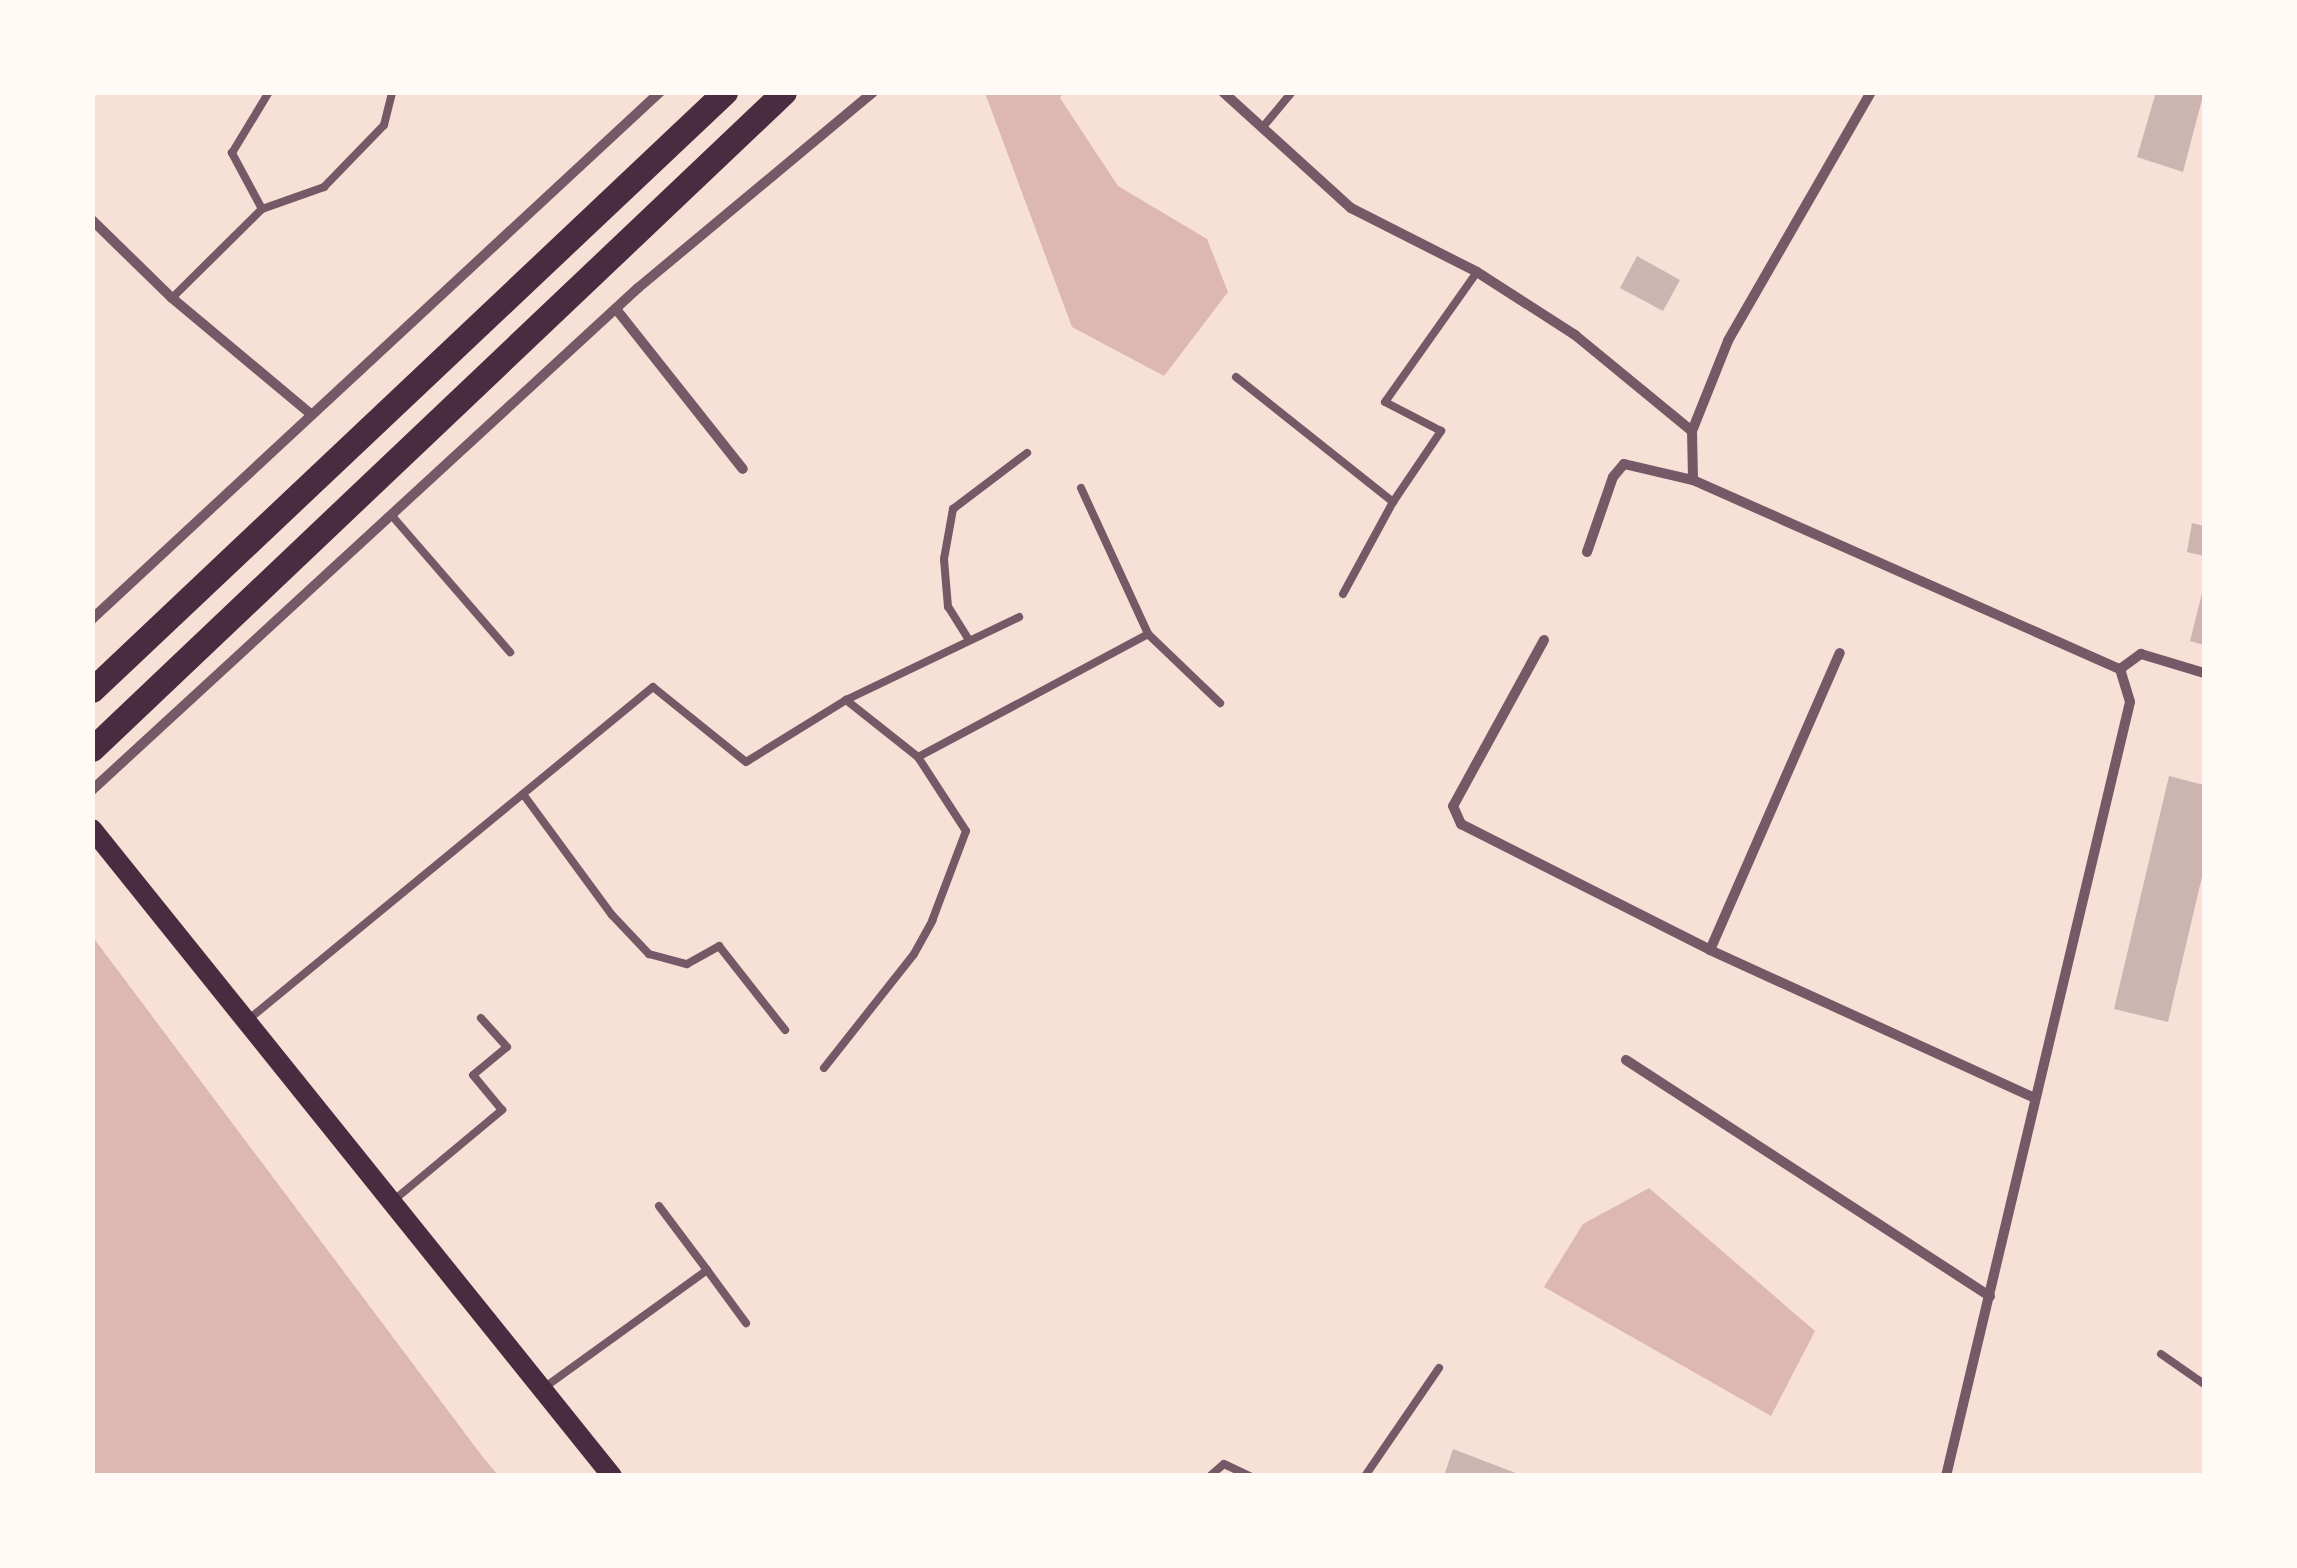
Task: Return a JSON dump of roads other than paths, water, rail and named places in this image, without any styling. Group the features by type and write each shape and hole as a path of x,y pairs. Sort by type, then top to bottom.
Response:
{"main road":[{"path":"92,690 725,92"},
{"path":"92,749 784,92"},
{"path":"92,830 612,1476"}],"street":[{"path":"92,619 660,92"},
{"path":"92,790 616,308 874,92"},
{"path":"1224,92 1351,208 1477,272 1575,335 1692,431"},
{"path":"1693,480 1692,431 1728,341 1872,92"},
{"path":"92,220 172,298 312,414"},
{"path":"616,308 744,468"},
{"path":"1587,552 1613,477 1624,464 1693,480 2120,669 2130,702 2033,1097 1946,1476"},
{"path":"1544,640 1453,806 1456,818 1710,950 2033,1097"},
{"path":"1710,950 1840,653"},
{"path":"2120,669 2140,654 2204,673"},
{"path":"1626,1060 1990,1296"}],"lane":[{"path":"262,209 232,153 269,92"},
{"path":"172,298 262,209 324,188 384,125 392,92"},
{"path":"1262,128 1292,92"},
{"path":"1343,594 1393,502 1442,431 1385,402 1477,272"},
{"path":"1236,377 1393,502"},
{"path":"969,640 948,607 944,559 953,509 1027,453"},
{"path":"1081,488 1148,634 1220,703"},
{"path":"394,516 510,652"},
{"path":"246,1022 654,687 746,762 846,700 1019,616"},
{"path":"918,757 1148,634"},
{"path":"824,1068 914,954 959,856 966,830 918,757 846,700"},
{"path":"523,794 612,915 649,954 687,964 719,946 785,1030"},
{"path":"390,1203 502,1110 473,1074 506,1047 481,1018"},
{"path":"659,1206 746,1323"},
{"path":"541,1390 707,1270"},
{"path":"2161,1354 2204,1384"},
{"path":"1365,1476 1440,1368"},
{"path":"1210,1476 1224,1464 1250,1476"}]}
